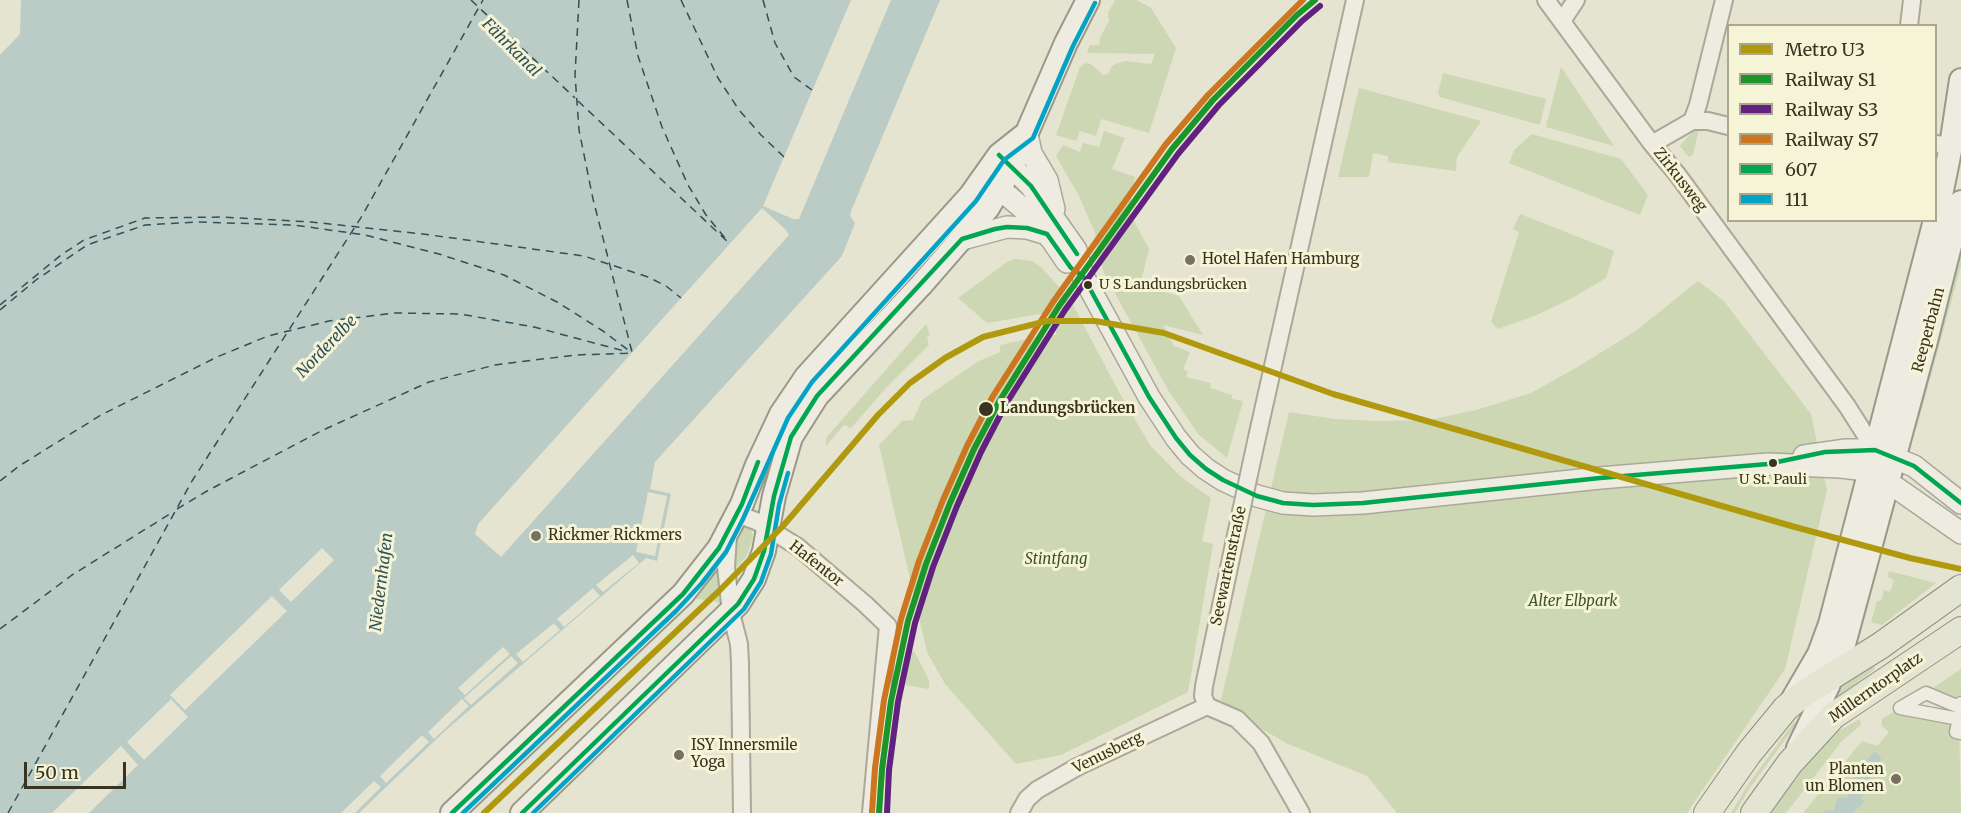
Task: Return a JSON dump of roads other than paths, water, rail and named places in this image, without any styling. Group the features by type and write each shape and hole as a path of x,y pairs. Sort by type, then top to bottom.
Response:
{"main road":[{"path":"522,813 731,613 754,579 764,551 774,496 791,437 817,396 962,239 992,182 1027,134 1070,34 1088,0"},
{"name":"Reeperbahn","path":"1937,202 1943,145 1961,80"},
{"path":"452,813 683,594 719,548 781,414 806,377 970,196 992,182"},
{"name":"Reeperbahn","path":"1885,453 1961,202"},
{"name":"Reeperbahn","path":"1885,453 1935,222"},
{"name":"Millerntorplatz","path":"1790,763 1843,648 1885,453"},
{"name":"Millerntorplatz","path":"1786,708 1809,673 1827,634 1879,478"},
{"path":"1707,813 1749,753 1786,708 1803,694 1880,646 1961,588"},
{"name":"Millerntorplatz","path":"1790,763 1838,712 1961,630"},
{"path":"1754,813 1790,763"}],"street":[{"name":"Seewartenstraße","path":"1207,706 1203,696 1204,686 1355,0"},
{"name":"Zirkusweg","path":"1546,0 1847,406 1885,453"},
{"path":"1562,21 1576,0"},
{"path":"1692,121 1724,0"},
{"path":"1909,24 1912,0"},
{"path":"1652,144 1692,121 1708,121 1727,126"},
{"path":"1027,134 1032,153 1047,180 1052,228"},
{"path":"1006,161 1031,186 1052,228"},
{"path":"992,182 1052,228 1076,250 1083,276 1149,398 1190,455 1223,480 1257,496 1283,503 1313,506 1768,464 1841,466 1879,478 1961,533"},
{"path":"962,239 1006,227 1052,228"},
{"path":"1768,464 1825,452 1885,453 1914,466 1961,503"},
{"name":"Hafentor","path":"733,522 752,519 798,547 888,626 871,813"},
{"path":"733,522 726,567 731,613 739,644 742,813"},
{"path":"1961,703 1959,707 1926,693 1900,708 1959,719 1956,732 1961,733"},
{"path":"1207,706 1237,719 1261,743 1301,813"},
{"name":"Venusberg","path":"1019,813 1027,799 1037,790 1077,767 1207,706"}],"water":[{"path":"21,0 940,0 851,211 850,216 855,223 842,256 655,462 650,489 671,494 657,561 646,558 445,731 359,813 0,813 0,55 20,34"},
{"path":"1875,751 1882,760 1875,765 1878,771 1870,775 1873,782 1866,786 1869,792 1861,797 1864,802 1853,813 1822,813 1826,810 1834,811 1837,798 1848,796 1859,768"}],"metro line":[{"name":"U3","path":"484,813 719,591 783,526 878,415 910,383 945,358 983,337 1047,321 1095,321 1164,333 1333,394 1795,527 1910,558 1961,569"}],"rail line":[{"name":"S7","path":"872,812 884,700 901,619 919,561 943,500 993,396 1053,302 1166,144 1208,95 1303,0"},
{"name":"S1","path":"879,813 891,701 908,621 926,564 950,503 974,449 1000,400 1059,306 1172,149 1213,100 1297,15 1315,0"},
{"name":"S3","path":"887,813 889,770 898,702 915,623 933,567 957,506 1006,404 1065,310 1178,154 1219,105 1302,21 1320,6"}],"place":[{"name":"Hotel Hafen Hamburg","path":"1190,260"},
{"name":"U S Landungsbrücken","path":"1088,285"},
{"name":"Landungsbrücken","path":"986,409"},
{"name":"U St. Pauli","path":"1773,463"},
{"name":"Rickmer Rickmers","path":"536,536"},
{"name":"ISY Innersmile Yoga","path":"679,755"},
{"name":"Planten un Blomen","path":"1896,779"}],"water label":[{"name":"Fährkanal","path":"511,48"},
{"name":"Norderelbe","path":"327,347"},
{"name":"Niedernhafen","path":"382,582"}],"park label":[{"name":"Stintfang","path":"1056,560"},
{"name":"Alter Elbpark","path":"1573,602"}]}
